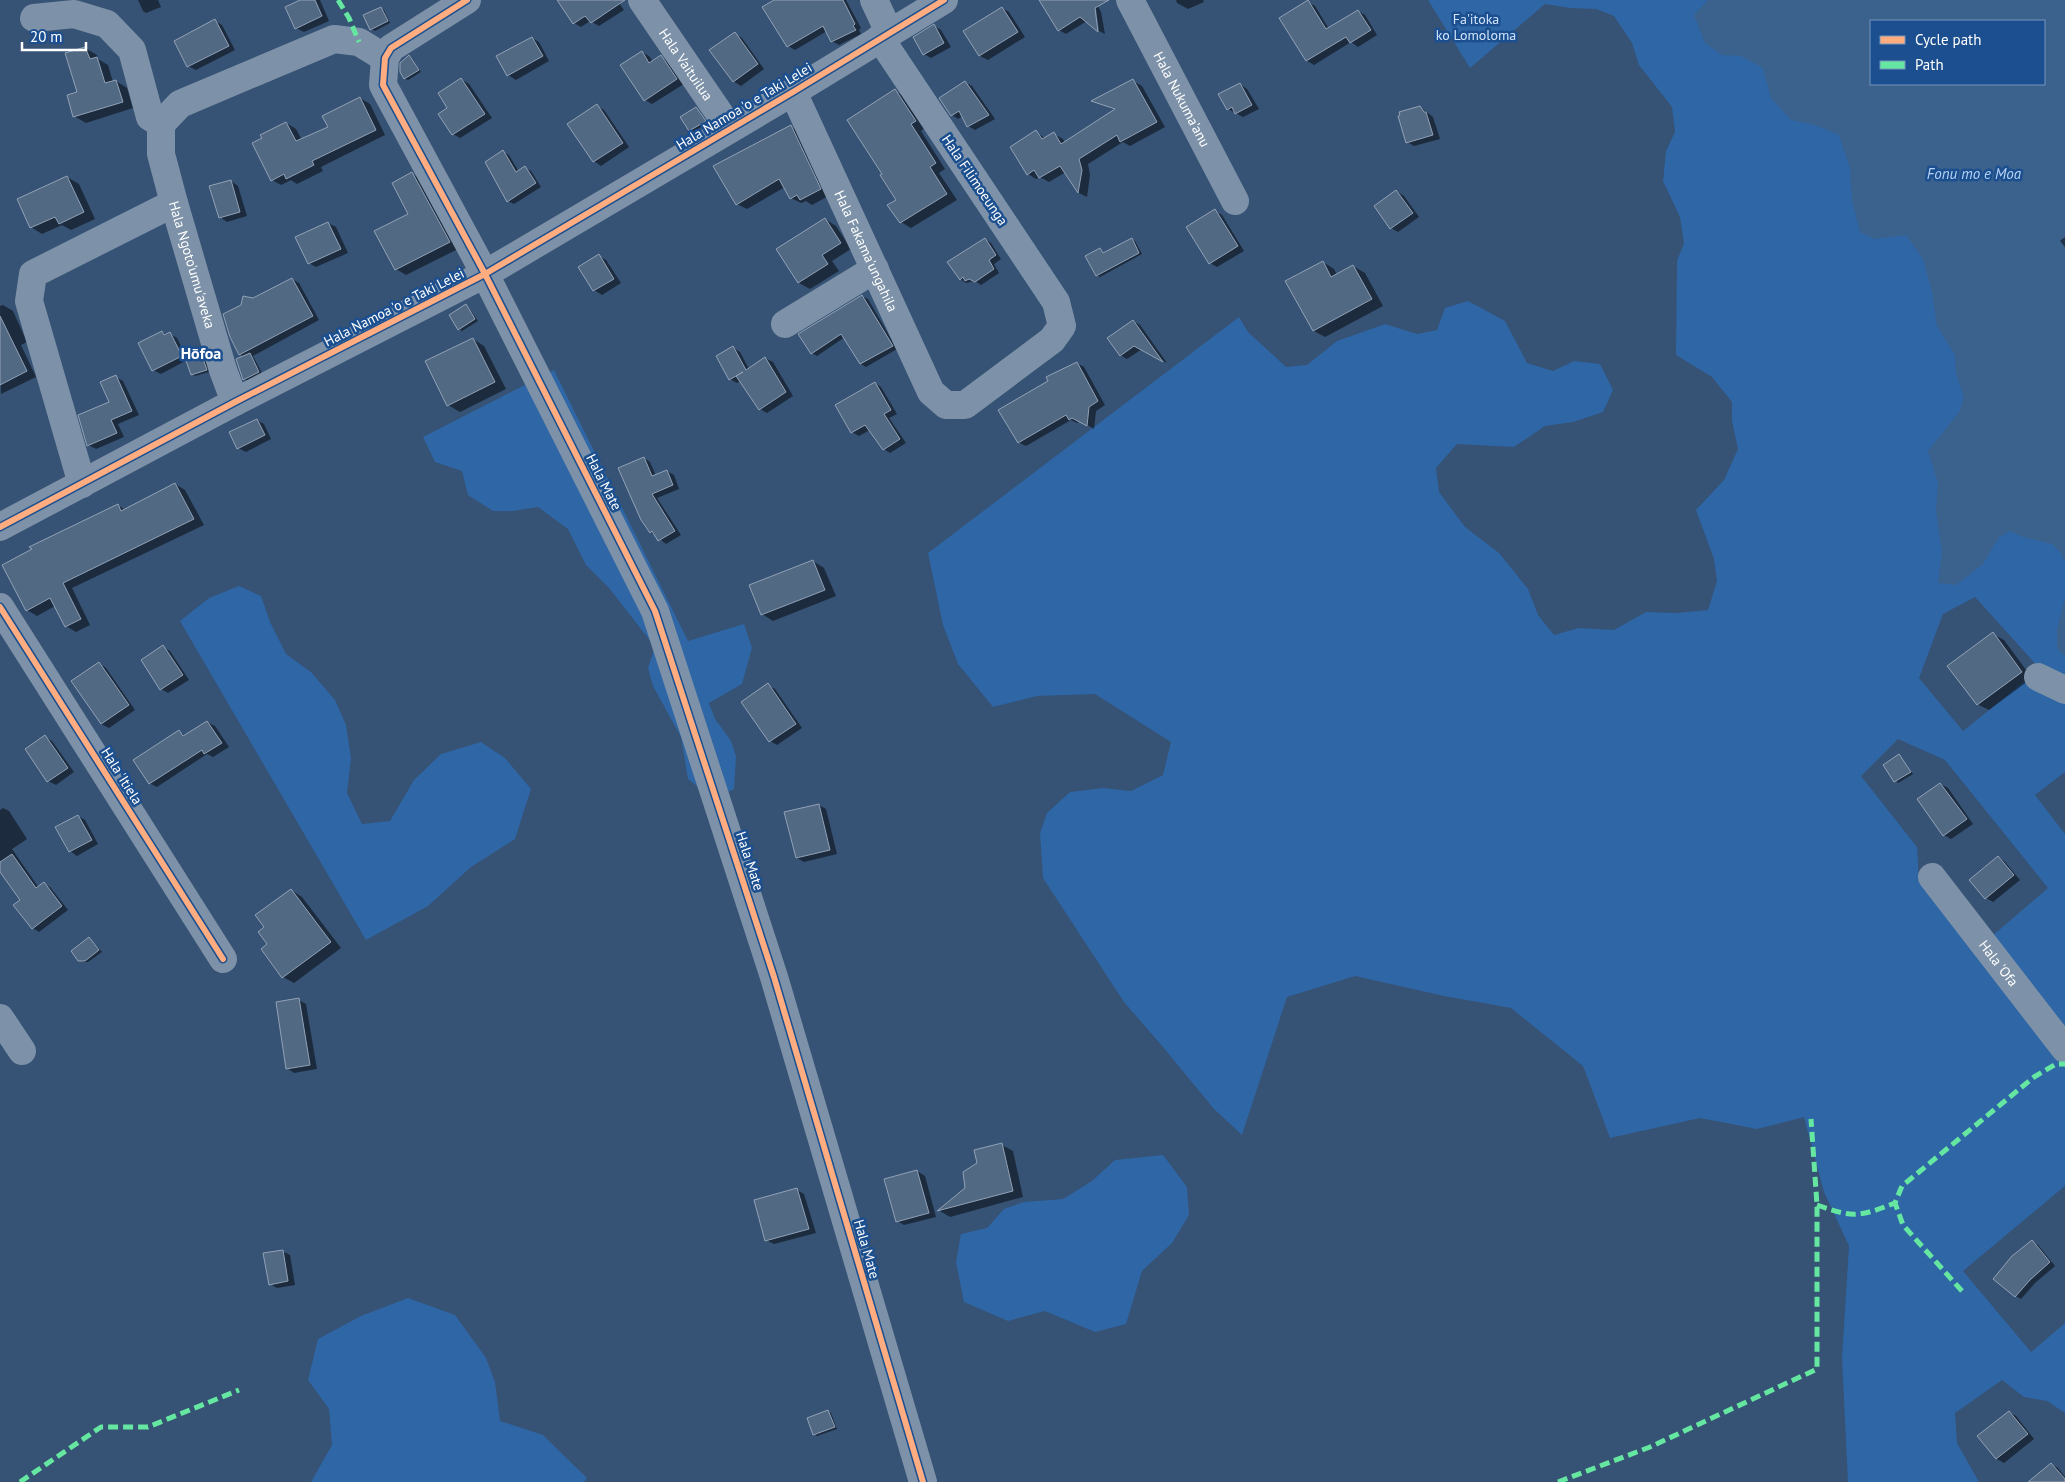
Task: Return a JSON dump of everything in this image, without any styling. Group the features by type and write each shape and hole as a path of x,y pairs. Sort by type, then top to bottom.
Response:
{"street":[{"path":"34,18 74,14 107,24 132,50 150,117 161,124 180,104 334,39 359,42 385,58 391,48 467,0"},
{"name":"Hala Vaituilua","path":"642,0 730,128"},
{"name":"Hala Filimoeunga","path":"874,0 884,35 1056,302 1062,326 1052,340 965,405 946,405"},
{"name":"Hala Namoa 'o e Taki Lelei","path":"0,527 235,402 485,274 793,92 944,0"},
{"name":"Hala Nukuma'anu","path":"1130,0 1235,201"},
{"name":"Hala Mate","path":"385,58 384,86 485,274 655,611 774,977 923,1482"},
{"name":"Hala Fakama'ungahila","path":"793,92 931,392 946,405"},
{"name":"Hala Ngoto'umu'aveka","path":"161,124 161,154 174,203 223,370 235,402"},
{"path":"82,484 29,301 33,274 174,203"},
{"path":"785,324 875,269"},
{"name":"Hala 'Itiela","path":"0,607 223,959"},
{"path":"2038,678 2065,690"},
{"name":"Hala 'Ofa","path":"1932,877 2065,1048"},
{"path":"0,1018 22,1051"}],"green space":[{"name":"Fa'itoka ko Lomoloma","path":"1428,0 2065,0 2065,772 2035,795 2065,834 2065,1032 1991,937 2048,888 1945,760 1898,739 1861,776 1917,847 1919,880 2065,1062 2065,1186 1963,1271 2031,1352 2065,1323 2065,1413 2047,1401 2024,1397 2002,1380 1955,1413 1957,1443 1979,1482 1848,1482 1842,1358 1849,1246 1824,1192 1804,1117 1757,1129 1700,1118 1610,1138 1583,1066 1511,1008 1444,996 1355,976 1287,997 1242,1135 1214,1109 1124,1002 1043,878 1040,833 1047,813 1070,792 1103,788 1131,791 1163,775 1171,742 1095,694 1037,696 993,707 958,664 943,625 928,553 1239,317 1248,332 1286,367 1307,365 1337,341 1385,324 1417,334 1437,330 1445,308 1468,301 1505,321 1527,363 1553,371 1574,361 1600,364 1613,390 1603,412 1573,422 1545,426 1514,447 1457,444 1436,468 1439,492 1465,527 1499,553 1528,589 1538,615 1554,635 1579,628 1614,630 1646,612 1676,613 1708,610 1717,581 1714,559 1696,510 1724,480 1738,449 1732,421 1732,402 1712,377 1676,355 1677,261 1684,243 1680,217 1663,181 1666,151 1675,132 1672,107 1639,65 1632,43 1614,16 1596,9 1570,8 1545,4 1470,68","holes":["1975,597 2040,669 1963,731 1919,678 1943,614"]},
{"path":"554,370 688,641 744,624 752,648 742,684 709,703 715,719 731,741 736,756 734,789 713,799 688,779 681,737 653,686 648,668 655,647 609,588 586,565 568,529 538,507 513,511 493,511 468,495 462,471 435,462 423,437"},
{"path":"239,586 261,596 270,622 286,654 311,672 335,700 346,725 351,758 347,793 362,824 390,821 414,780 441,754 481,742 505,758 531,789 515,839 471,867 428,906 366,940 180,621 209,598"},
{"path":"1163,1155 1187,1187 1189,1215 1172,1243 1142,1271 1126,1324 1095,1332 1045,1311 1008,1321 964,1302 956,1262 961,1234 987,1228 1004,1209 1024,1202 1063,1199 1092,1181 1115,1160"},
{"path":"408,1298 455,1315 486,1358 495,1382 500,1421 543,1435 587,1478 584,1482 311,1482 332,1445 329,1409 308,1380 318,1339 361,1316"}],"water":[{"name":"Fonu mo e Moa","path":"1708,0 2065,0 2065,563 2061,553 2052,544 2023,537 2010,531 1999,537 1983,564 1956,585 1938,583 1942,552 1936,510 1938,483 1928,451 1960,411 1964,397 1956,373 1955,355 1937,326 1932,292 1923,259 1906,235 1874,239 1860,232 1852,200 1850,168 1839,135 1815,125 1791,120 1771,98 1763,68 1741,56 1722,55 1705,43 1694,15"},
{"path":"2065,597 2065,657 2057,648 2057,630"}],"building":[{"path":"300,0 315,0 322,16 295,29 285,7"},
{"path":"557,0 625,0 591,23 585,16 573,24"},
{"path":"774,0 843,0 856,30 831,42 823,26 787,47 762,7"},
{"path":"1039,0 1109,0 1095,8 1098,32 1080,17 1058,31"},
{"path":"1308,0 1326,29 1358,10 1371,30 1350,43 1346,37 1306,61 1279,18"},
{"path":"381,7 388,21 370,30 363,15"},
{"path":"1002,7 1018,32 979,56 963,31"},
{"path":"215,19 229,46 187,67 174,41"},
{"path":"934,24 944,43 923,55 913,37"},
{"path":"735,32 758,64 733,82 709,50"},
{"path":"532,37 543,56 507,76 496,56"},
{"path":"85,47 90,59 97,57 105,83 116,80 123,102 73,117 67,95 77,92 65,53"},
{"path":"642,51 649,63 661,55 677,79 644,101 620,65"},
{"path":"409,55 419,70 404,79 400,72 400,63"},
{"path":"461,78 485,114 452,135 438,114 447,108 438,93"},
{"path":"1133,79 1157,122 1120,142 1117,135 1079,159 1082,170 1078,193 1060,166 1039,178 1034,170 1027,175 1010,147 1036,130 1042,139 1054,132 1061,144 1115,109 1091,101"},
{"path":"965,81 989,115 967,127 959,111 951,116 939,98"},
{"path":"1240,83 1252,105 1235,114 1232,107 1227,110 1218,94"},
{"path":"895,89 916,121 911,124 936,163 930,167 947,194 900,223 887,205 896,200 880,175 882,174 847,120"},
{"path":"360,97 376,130 312,161 314,165 286,179 284,174 271,181 252,143 262,138 260,135 286,122 296,141 328,127 322,116"},
{"path":"597,104 623,143 593,162 567,124"},
{"path":"1420,106 1426,112 1433,135 1406,143 1398,116 1400,115 1399,112"},
{"path":"696,107 706,121 689,131 680,117"},
{"path":"791,125 821,189 800,200 797,195 790,199 779,179 736,205 713,166"},
{"path":"503,150 516,172 525,166 536,183 507,202 485,162"},
{"path":"412,172 450,242 395,270 374,231 408,214 392,183"},
{"path":"67,176 84,212 59,224 55,217 30,228 17,199"},
{"path":"231,180 240,212 219,218 209,186"},
{"path":"1396,190 1413,213 1390,229 1374,206"},
{"path":"1215,209 1238,246 1209,264 1186,227"},
{"path":"825,218 841,243 822,255 828,264 798,283 776,249"},
{"path":"328,222 341,249 308,264 295,237"},
{"path":"985,238 996,255 989,260 994,269 975,282 969,279 965,281 963,277 960,280 947,262"},
{"path":"1132,238 1139,253 1096,276 1085,256 1100,248 1103,253"},
{"path":"599,254 614,279 593,291 578,267"},
{"path":"1323,261 1331,277 1353,265 1372,299 1313,331 1285,281"},
{"path":"292,278 313,316 239,355 230,337 223,314 241,305 243,296 253,298"},
{"path":"862,295 893,346 860,364 841,334 811,354 798,334"},
{"path":"466,304 475,319 458,330 449,315"},
{"path":"0,316 27,371 0,385"},
{"path":"1133,320 1163,362 1134,346 1120,356 1107,338"},
{"path":"162,331 164,335 170,332 182,356 152,371 138,343"},
{"path":"473,338 495,382 447,406 425,361"},
{"path":"733,346 746,370 765,357 786,392 759,410 736,376 729,380 716,356"},
{"path":"200,350 207,370 191,375 184,355"},
{"path":"250,353 259,372 243,380 236,359"},
{"path":"1077,362 1098,401 1089,407 1087,426 1072,418 1069,420 1066,415 1018,443 998,410 1048,381 1046,377"},
{"path":"116,375 132,411 111,420 117,433 87,446 78,415 109,402 100,382"},
{"path":"875,382 891,410 884,414 900,439 883,450 865,425 851,433 835,405"},
{"path":"257,419 265,435 237,449 229,432"},
{"path":"644,457 652,476 667,470 673,485 652,494 675,531 658,541 652,531 650,533 641,520 618,468"},
{"path":"175,483 194,519 63,583 81,619 65,627 50,598 26,611 2,565 32,549 29,547 118,504 121,511"},
{"path":"813,560 825,590 761,615 749,585"},
{"path":"1993,632 2022,672 1977,705 1947,666"},
{"path":"163,645 183,675 160,690 141,660"},
{"path":"99,662 129,705 101,724 71,681"},
{"path":"768,683 796,724 769,742 741,702"},
{"path":"207,721 222,743 204,754 202,750 149,784 133,760 179,730 183,736"},
{"path":"45,735 68,768 47,782 25,749"},
{"path":"1899,754 1911,772 1894,782 1883,765"},
{"path":"1940,783 1967,819 1943,836 1917,799"},
{"path":"819,804 830,850 796,858 784,812"},
{"path":"78,815 92,840 69,852 55,827"},
{"path":"12,854 36,888 44,882 62,906 32,929 13,905 20,900 0,872 0,862"},
{"path":"1998,856 2014,875 1985,899 1969,880"},
{"path":"291,889 331,942 282,978 261,949 267,944 258,932 264,927 255,915"},
{"path":"89,937 99,950 85,961 78,961 71,951"},
{"path":"299,998 310,1065 286,1069 276,1002"},
{"path":"1002,1143 1013,1191 937,1211 965,1188 963,1172 977,1163 974,1150"},
{"path":"917,1170 929,1213 896,1222 884,1179"},
{"path":"797,1188 809,1229 765,1241 754,1200"},
{"path":"2032,1240 2050,1262 2015,1297 1993,1279 2012,1256"},
{"path":"283,1250 288,1281 269,1285 263,1253"},
{"path":"828,1410 835,1427 813,1435 807,1418"},
{"path":"2009,1411 2028,1434 1996,1459 1977,1436"},
{"path":"2051,1463 2065,1479 2065,1482 2028,1482"}],"marked path":[{"path":"338,0 349,18 359,42"},
{"path":"1962,1291 1903,1225 1895,1203 1902,1186 2034,1077 2056,1064 2065,1064"},
{"path":"1558,1482 1650,1447 1817,1369 1817,1205 1811,1119"},
{"path":"1817,1205 1839,1212 1856,1214 1873,1211 1895,1203"},
{"path":"20,1482 101,1427 148,1427 239,1390"}],"cycle path":[{"path":"467,0 391,48 385,58 383,85 485,274 655,611 774,977 923,1482"},
{"path":"0,527 235,402 485,274 793,92 944,0"},
{"path":"0,607 223,959"}],"district":[{"name":"Hōfoa","path":"201,353"}]}
